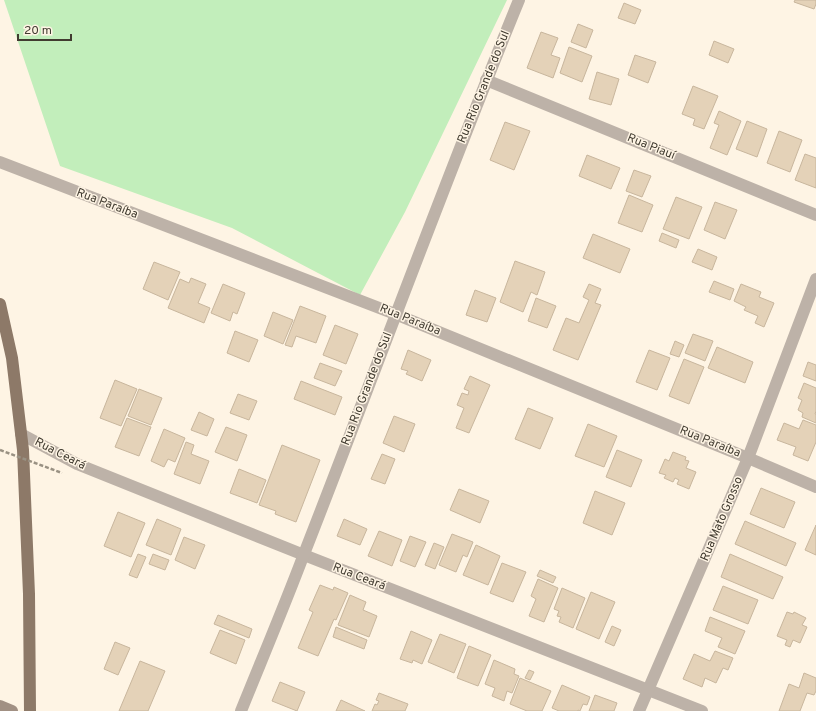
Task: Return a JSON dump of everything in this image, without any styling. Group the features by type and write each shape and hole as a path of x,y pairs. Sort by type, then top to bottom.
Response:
{"main road":[{"path":"0,304 12,358 23,450 29,594 30,711"}],"street":[{"name":"Rua Rio Grande do Sul","path":"241,711 304,556 395,314 486,80 519,0"},
{"name":"Rua Piauí","path":"486,80 816,215"},
{"name":"Rua Paraíba","path":"0,162 395,314 816,487"},
{"name":"Rua Mato Grosso","path":"639,711 748,458 816,279"},
{"name":"Rua Ceará","path":"21,434 76,464 304,556 702,711"},
{"path":"0,706 12,711"}],"path":[{"path":"0,450 62,473"}],"green space":[{"path":"4,0 507,0 405,212 360,295 232,228 60,166"}],"building":[{"path":"795,0 816,0 816,4 814,9 794,2"},
{"path":"624,3 641,10 635,24 618,18"},
{"path":"578,24 593,30 586,48 571,42"},
{"path":"541,32 558,38 551,55 560,58 553,78 527,68"},
{"path":"714,41 734,49 728,63 709,55"},
{"path":"569,47 592,56 582,82 560,73"},
{"path":"635,55 656,62 648,83 628,75"},
{"path":"597,72 619,79 611,105 589,99"},
{"path":"693,86 718,96 704,129 693,125 695,119 682,114"},
{"path":"719,111 741,121 727,155 710,148 719,125 714,123"},
{"path":"747,121 767,129 757,157 736,149"},
{"path":"505,122 530,131 514,170 490,160"},
{"path":"779,131 802,140 790,172 767,163"},
{"path":"805,154 816,158 816,188 795,180"},
{"path":"587,155 620,168 611,189 579,176"},
{"path":"634,170 651,176 642,197 626,191"},
{"path":"629,195 653,205 642,232 618,223"},
{"path":"676,197 702,207 689,239 663,229"},
{"path":"715,202 737,210 725,239 704,230"},
{"path":"662,233 679,240 676,248 659,241"},
{"path":"593,234 630,249 620,273 583,258"},
{"path":"698,249 717,257 712,270 692,262"},
{"path":"515,261 545,272 537,295 531,292 523,312 500,302"},
{"path":"154,262 180,272 168,300 143,289"},
{"path":"191,278 206,284 198,303 210,308 204,323 168,308 180,279 189,283"},
{"path":"714,281 734,289 730,300 709,292"},
{"path":"223,284 245,293 237,314 233,312 230,321 211,313"},
{"path":"589,284 601,289 595,303 601,305 578,360 553,350 566,318 579,323 589,300 583,297"},
{"path":"741,284 761,292 759,297 774,303 764,327 755,323 758,316 744,310 746,307 734,301"},
{"path":"475,290 496,298 487,322 466,315"},
{"path":"536,298 556,306 547,328 528,321"},
{"path":"300,306 326,316 316,343 296,336 292,347 285,345"},
{"path":"273,312 293,320 283,344 264,336"},
{"path":"335,325 358,334 346,364 323,355"},
{"path":"235,331 258,340 249,362 227,353"},
{"path":"693,334 713,341 705,361 685,353"},
{"path":"675,341 684,345 679,357 670,354"},
{"path":"717,347 753,362 745,383 708,368"},
{"path":"408,350 431,360 422,381 406,374 408,371 401,369"},
{"path":"649,350 670,358 657,390 636,382"},
{"path":"684,359 704,367 689,404 669,396"},
{"path":"808,362 816,365 816,381 803,376"},
{"path":"320,363 342,371 335,386 314,378"},
{"path":"470,376 490,385 469,433 456,428 464,408 457,405 462,393 468,395 469,391 464,389"},
{"path":"115,380 137,389 121,426 100,418"},
{"path":"301,381 342,397 335,415 294,399"},
{"path":"804,383 816,388 816,423 802,417 803,413 798,410 802,400 798,398"},
{"path":"139,389 162,398 151,425 128,416"},
{"path":"238,394 257,401 249,420 230,413"},
{"path":"528,408 553,418 540,449 515,439"},
{"path":"199,412 214,419 207,436 191,430"},
{"path":"394,416 415,424 404,452 383,443"},
{"path":"127,418 151,427 139,456 115,447"},
{"path":"803,420 816,425 816,442 808,461 793,455 796,447 777,440 784,423 799,429"},
{"path":"588,424 617,436 604,467 575,456"},
{"path":"226,427 247,435 237,461 215,452"},
{"path":"164,429 185,438 175,462 168,459 164,467 151,461"},
{"path":"186,442 194,445 191,454 209,461 200,484 174,474"},
{"path":"282,445 320,460 296,522 275,514 276,511 259,505"},
{"path":"617,450 642,460 631,487 606,477"},
{"path":"673,452 686,457 685,460 689,461 686,468 696,472 689,489 677,484 679,480 675,478 673,482 664,478 666,475 659,473 665,459 669,461"},
{"path":"382,454 395,459 385,484 371,479"},
{"path":"239,469 266,480 257,503 230,493"},
{"path":"761,488 795,502 784,528 750,514"},
{"path":"459,489 489,501 480,523 450,510"},
{"path":"595,491 625,503 612,535 583,523"},
{"path":"118,512 145,523 131,557 104,546"},
{"path":"157,519 181,529 171,555 146,545"},
{"path":"344,519 367,529 360,545 337,536"},
{"path":"745,521 796,543 786,566 735,544"},
{"path":"816,525 816,555 805,550"},
{"path":"379,531 402,540 392,566 368,556"},
{"path":"452,534 473,542 467,557 463,555 456,572 439,565"},
{"path":"410,536 426,542 415,567 400,561"},
{"path":"184,537 205,545 195,569 175,560"},
{"path":"434,543 444,547 435,569 425,565"},
{"path":"476,545 500,556 488,585 463,575"},
{"path":"138,554 146,557 137,578 129,575"},
{"path":"153,554 169,560 165,570 149,564"},
{"path":"730,554 783,577 773,599 721,577"},
{"path":"502,563 526,572 513,602 490,593"},
{"path":"540,570 556,577 553,583 537,576"},
{"path":"538,579 558,588 544,622 529,616 536,599 531,596"},
{"path":"320,585 333,590 334,587 348,593 336,620 334,619 318,656 298,648 313,612 309,610"},
{"path":"723,586 758,600 748,624 713,610"},
{"path":"562,588 585,598 573,628 559,622 561,617 557,616 559,611 554,609"},
{"path":"591,592 615,602 599,639 576,629"},
{"path":"350,595 366,602 363,610 377,616 369,637 338,625"},
{"path":"787,612 793,614 794,612 806,618 802,625 807,627 800,643 793,640 790,647 785,645 787,640 777,636"},
{"path":"218,615 252,629 249,638 214,624"},
{"path":"710,617 745,631 735,654 718,647 722,638 705,631"},
{"path":"612,626 621,630 614,646 605,642"},
{"path":"336,627 367,640 364,649 333,637"},
{"path":"220,630 245,640 236,664 210,653"},
{"path":"411,631 432,640 422,664 413,660 412,663 400,659"},
{"path":"440,634 466,644 454,673 428,662"},
{"path":"115,642 130,648 118,675 104,669"},
{"path":"469,646 491,655 478,686 457,678"},
{"path":"715,651 733,658 728,670 723,668 716,683 705,678 702,687 683,679 694,654 710,661"},
{"path":"494,660 515,669 514,674 519,676 512,693 507,691 504,701 492,696 495,688 485,684"},
{"path":"140,661 165,671 148,711 119,711"},
{"path":"529,670 534,672 530,680 525,678"},
{"path":"804,673 816,678 816,691 814,695 807,693 800,711 779,711 789,684 799,688"},
{"path":"520,678 551,691 542,711 527,711 510,704"},
{"path":"280,682 305,692 297,711 272,701"},
{"path":"562,685 590,697 587,705 583,704 580,711 559,711 552,708"},
{"path":"379,693 408,704 405,711 372,711 375,704 377,705 379,701 376,700"},
{"path":"595,695 617,703 614,711 589,711"},
{"path":"341,700 365,711 336,711"}]}
